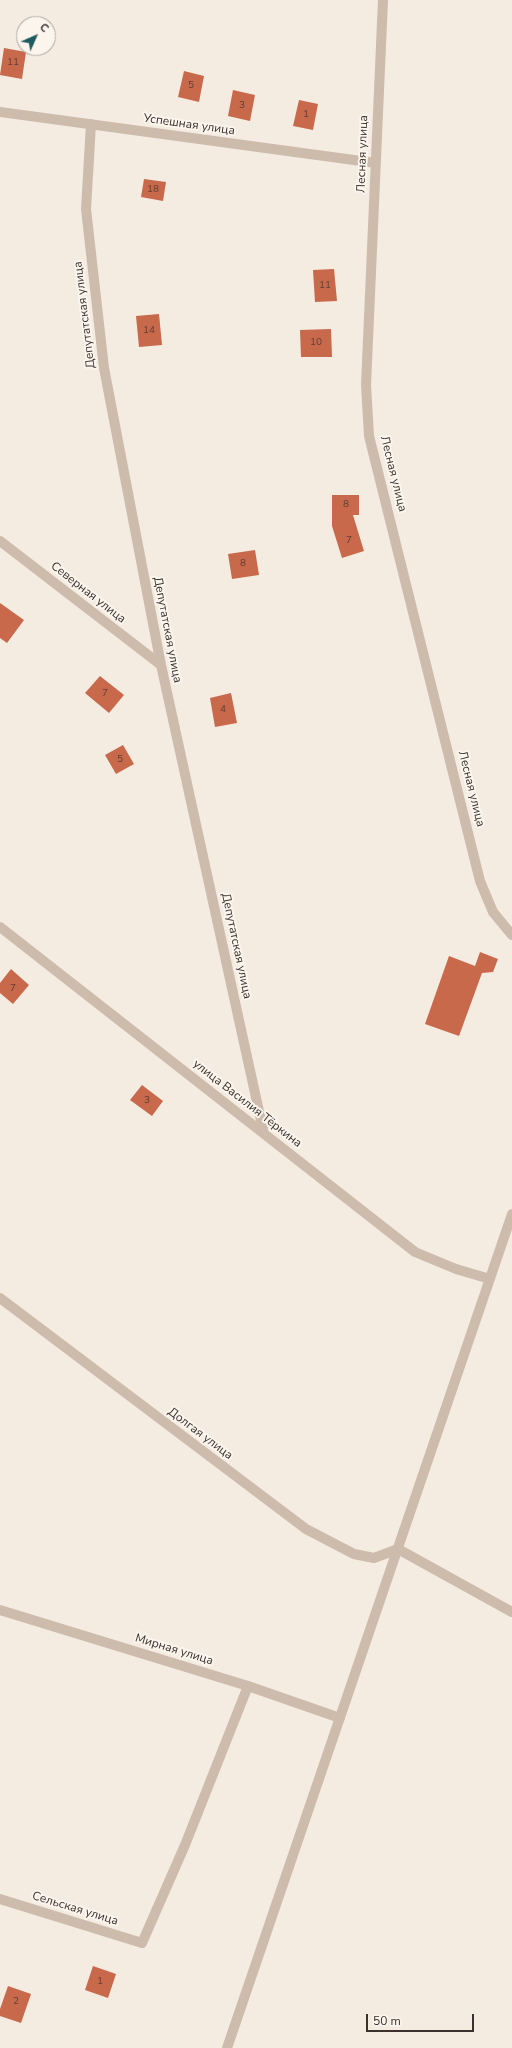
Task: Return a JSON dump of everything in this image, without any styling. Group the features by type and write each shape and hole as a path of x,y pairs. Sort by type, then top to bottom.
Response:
{"street":[{"name":"Лесная улица","path":"383,0 366,385 369,436 480,881 493,912 512,935"},
{"name":"Успешная улица","path":"0,112 376,163"},
{"name":"Депутатская улица","path":"91,124 86,209 104,368 161,665 264,1134"},
{"name":"Северная улица","path":"0,541 161,665"},
{"name":"улица Василия Тёркина","path":"0,927 415,1252 456,1269 490,1279"},
{"path":"227,2048 512,1214"},
{"name":"Долгая улица","path":"0,1298 306,1529 354,1554 374,1558 398,1549"},
{"path":"398,1549 512,1612"},
{"name":"Мирная улица","path":"0,1610 248,1686 340,1718"},
{"name":"Сельская улица","path":"0,1899 142,1944 185,1845 248,1686"}],"building":[{"path":"4,48 16,50 16,56 25,56 22,79 0,75"},
{"path":"184,71 204,76 199,102 178,97"},
{"path":"233,90 255,95 250,121 228,116"},
{"path":"299,100 318,104 313,130 293,126"},
{"path":"144,179 166,182 163,201 141,197"},
{"path":"334,269 337,301 315,302 313,270"},
{"path":"159,314 162,345 139,347 136,316"},
{"path":"331,329 332,357 301,357 300,330"},
{"path":"332,495 359,495 359,515 353,515 364,551 342,558 332,526"},
{"path":"255,550 259,575 232,579 228,554"},
{"path":"0,603 24,620 7,643 0,638"},
{"path":"100,676 124,695 109,713 85,693"},
{"path":"231,693 237,723 215,727 210,698"},
{"path":"123,745 134,764 116,774 105,755"},
{"path":"480,952 498,959 493,972 482,973 459,1036 425,1024 449,956 475,966"},
{"path":"11,969 29,985 13,1004 0,993 0,983"},
{"path":"142,1085 163,1101 152,1116 130,1100"},
{"path":"93,1966 116,1974 108,1998 85,1990"},
{"path":"8,1986 31,1994 21,2023 0,2016 0,2009"}]}
